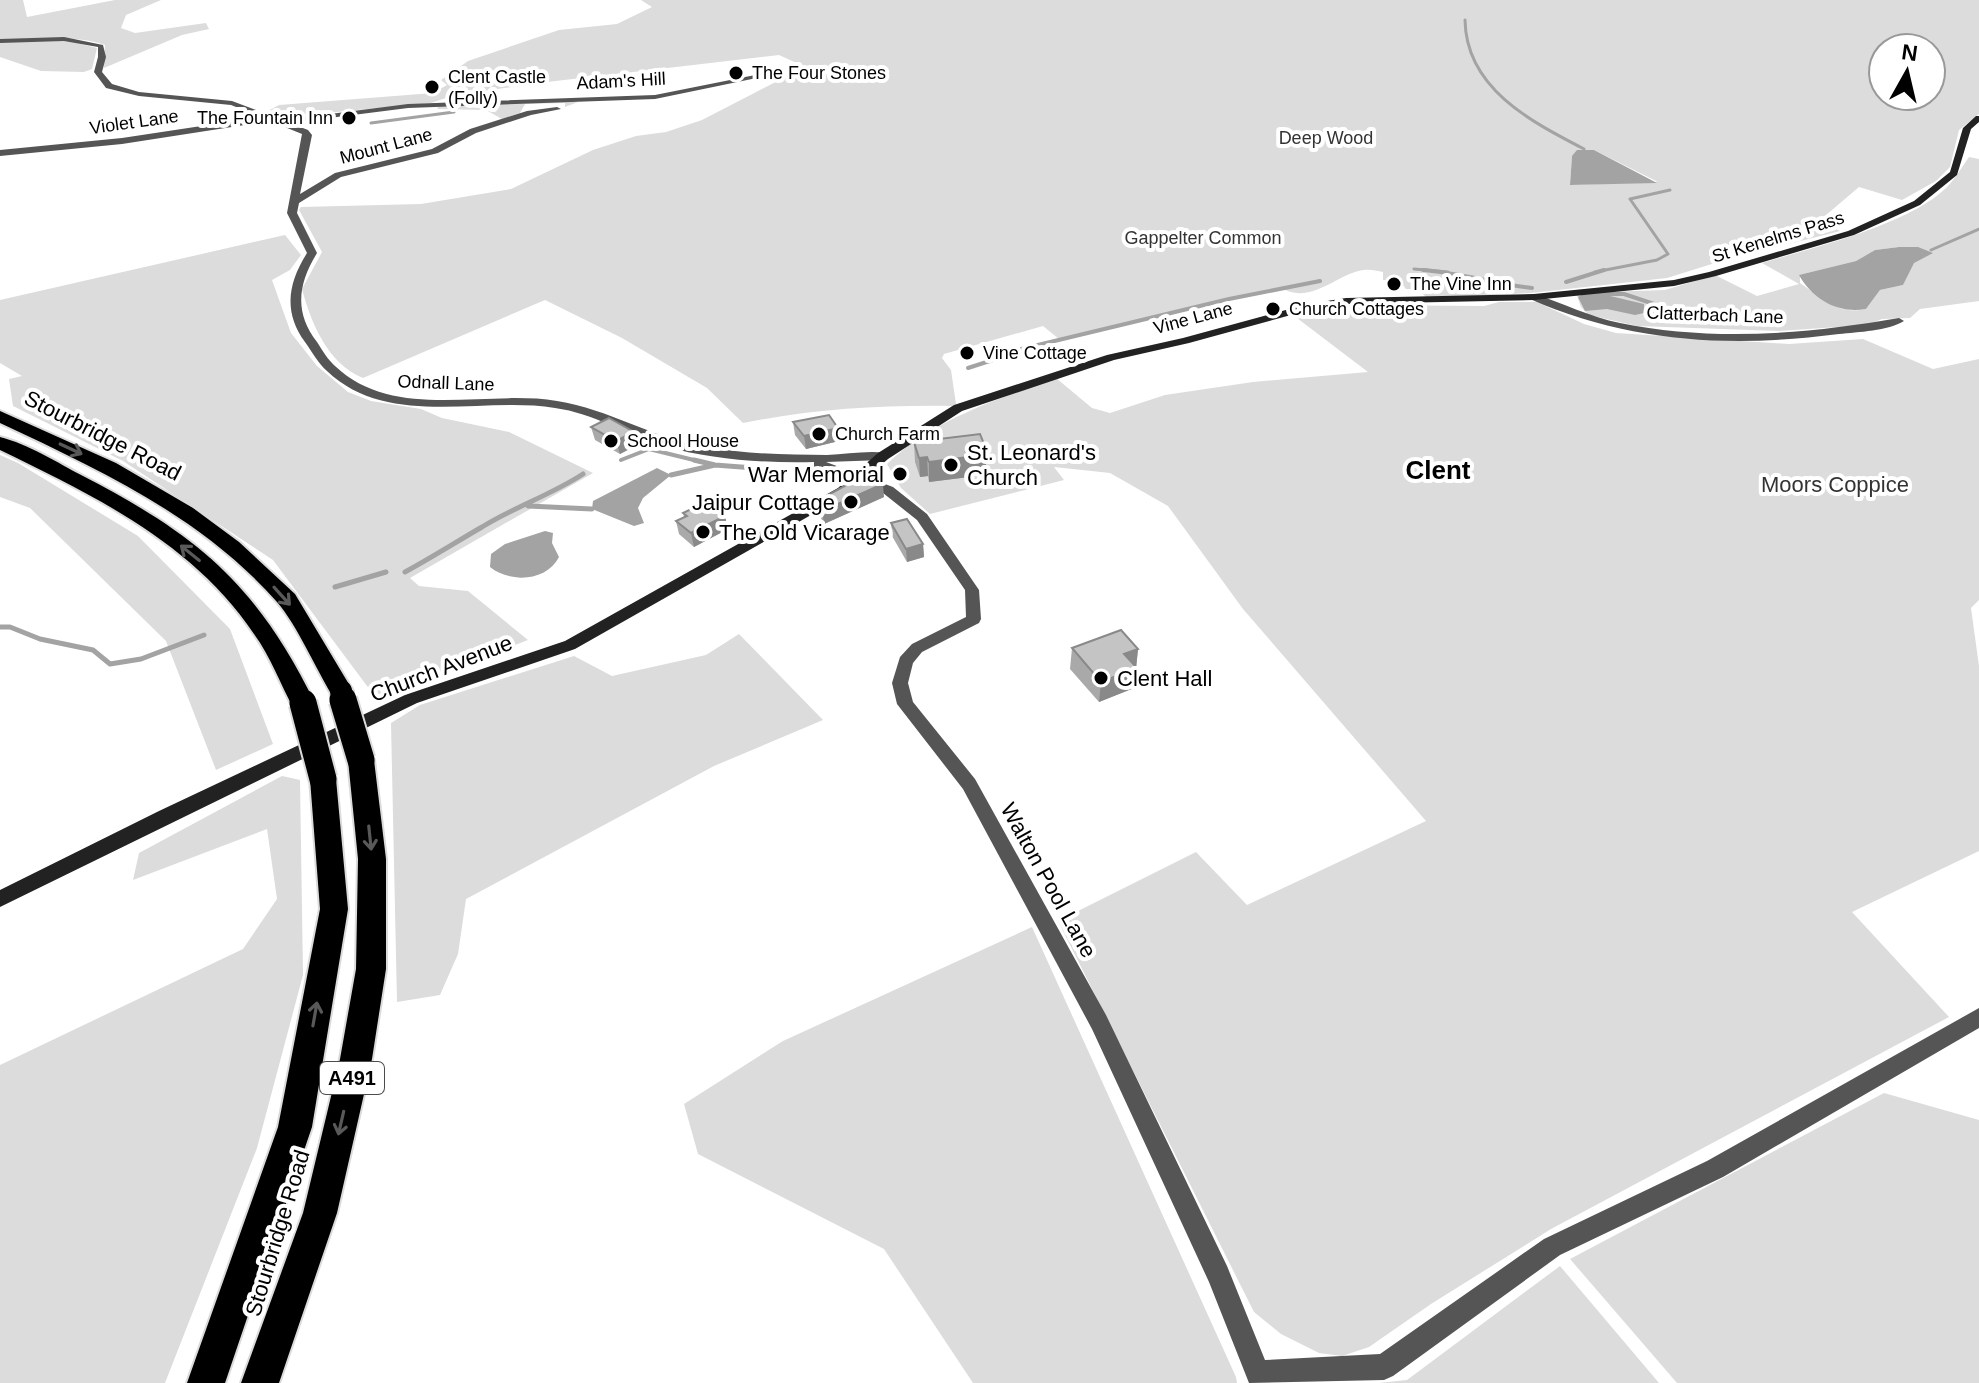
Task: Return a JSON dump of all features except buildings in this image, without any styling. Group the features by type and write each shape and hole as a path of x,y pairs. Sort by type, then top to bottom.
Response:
{"highway":[{"name":"Stourbridge Road","path":"0,416 109,467 186,512 232,547 287,599 341,691 361,760 372,859 369,984 356,1059 320,1213 260,1383"},
{"name":"Stourbridge Road","path":"0,443 76,480 157,526 204,564 255,617 303,703 323,779 334,909 295,1127 206,1383"}],"street":[{"path":"0,41 68,39 89,42 101,46 98,72 109,86 139,94 232,103 278,120"},
{"name":"Adam's Hill","path":"616,99 672,94 767,74"},
{"name":"Mount Lane","path":"296,201 338,175 435,151 473,131 530,113 616,99"},
{"name":"Adam's Hill","path":"278,120 408,106 581,103"},
{"path":"234,122 254,110"},
{"name":"St Kenelms Pass","path":"1534,297 1674,283 1851,233 1917,203 1938,188 1954,173 1967,128 1979,118"},
{"name":"Violet Lane","path":"0,153 122,141 234,122 278,120"},
{"name":"Odnall Lane","path":"278,120 308,135 292,213 312,253 293,290 299,322 332,371 372,396 413,403 552,403 588,411 682,447 810,461 883,456"},
{"name":"Clatterbach Lane","path":"1534,297 1584,319 1647,333 1767,338 1899,321"},
{"name":"Vine Lane","path":"883,456 958,408 1099,360 1185,341 1248,322 1346,301 1534,297"},
{"name":"Church Avenue","path":"0,899 179,809 411,699 570,645 843,491 883,456"},
{"name":"Odnall Lane","path":"810,461 857,480"},
{"name":"Walton Pool Lane","path":"857,480 888,490 916,511 972,590 974,619 917,648 906,661 900,683 905,704 969,784 1099,1022 1218,1275 1260,1378"},
{"path":"1260,1378 1384,1367 1552,1247 1715,1169 1979,1017"}],"green space":[{"path":"0,0 23,0 27,17 115,0 161,0 126,15 121,28 135,33 206,23 209,29 182,35 104,68 105,45 79,39 0,40"},
{"path":"641,0 1979,0 1979,114 1959,130 1950,167 1936,181 1902,200 1859,187 1819,221 1840,231 1667,278 1531,293 1427,298 1418,289 1406,289 1399,280 1383,280 1383,272 1366,270 1354,272 1313,291 1291,292 1280,287 1059,339 1043,326 944,354 942,358 951,370 956,404 952,406 847,409 743,423 707,388 622,338 545,300 363,378 351,372 323,341 302,289 322,252 299,210 301,207 421,204 511,189 593,150 702,120 799,70 801,65 779,55 547,82 455,95 431,103 284,117 266,112 279,105 433,93 447,85 441,80 468,61 559,30 617,24 652,7","holes":["1594,150 1656,181 1570,185 1572,156"]},
{"path":"65,40 97,48 92,69 84,72 41,71 0,57 0,42"},
{"path":"578,102 565,107 565,103 525,104 520,113 502,119 486,110 437,109 439,106"},
{"path":"1969,157 1979,159 1979,301 1920,309 1910,318 1882,319 1867,325 1779,331 1637,326 1589,315 1581,307 1576,293 1665,290 1715,275 1757,296 1799,284 1762,263 1860,233 1910,212 1947,187","holes":["1918,247 1903,285 1880,290 1866,309 1839,308 1800,283 1800,275 1856,261 1875,250"]},
{"path":"285,235 301,255 290,270 272,280 291,333 317,366 348,392 371,401 421,409 442,418 509,432 593,473 410,578 419,586 468,591 528,640 376,698 273,560 123,461 13,406 9,379 22,376 0,363 0,300"},
{"name":"Moors Coppice","path":"1499,302 1537,302 1584,324 1616,333 1789,344 1863,339 1933,369 1979,359 1979,600 1971,608 1979,666 1979,851 1852,912 1949,1017 1551,1229 1369,1347 1342,1356 1319,1353 1281,1334 1254,1312 1058,921 1196,852 1247,905 1426,821 1243,609 1168,506 1110,473 1054,467 1064,480 930,514 901,488 887,464 905,448 945,423 1056,378 1092,408 1110,413 1165,395 1253,382 1368,372 1293,315 1350,305 1484,306"},
{"path":"0,455 138,536 230,629 273,744 216,770 166,641 30,508 0,497"},
{"path":"739,634 823,720 714,766 466,899 458,954 440,995 397,1002 391,723 420,705 574,656 612,676 706,655"},
{"path":"282,776 300,780 303,975 257,1148 165,1383 0,1383 0,1065 243,949 277,899 267,829 133,880 139,853"},
{"path":"1032,927 1237,1383 973,1383 884,1249 698,1154 684,1104 783,1041"},
{"path":"1884,1093 1979,1120 1979,1383 1677,1383 1570,1259"},
{"path":"1560,1266 1659,1383 1379,1383 1407,1380"}],"shaded area":[{"path":"1577,150 1594,150 1657,183 1570,185 1572,156"},
{"path":"1918,247 1933,253 1914,263 1903,285 1880,290 1866,309 1846,309 1828,303 1812,292 1799,275 1856,261 1875,250"},
{"path":"1583,294 1606,295 1644,304 1644,313 1635,315 1607,309 1585,311 1578,297"},
{"path":"657,468 671,475 643,498 638,508 644,523 634,526 592,509 593,501"},
{"path":"545,531 553,533 552,543 559,557 546,571 517,577 507,576 490,567 491,554 505,544"}],"waterway":[{"path":"1465,20 1468,44 1476,65 1489,83 1523,114 1584,149"},
{"path":"371,123 454,112"},
{"path":"1602,271 1657,260 1668,254 1630,199 1670,190"},
{"path":"1931,250 1979,229"},
{"path":"1414,269 1448,272"},
{"path":"1423,270 1532,288"},
{"path":"1566,282 1602,271"},
{"path":"1595,272 1602,271"},
{"path":"1017,350 1229,299 1320,281"},
{"path":"1591,294 1624,294 1654,304"},
{"path":"968,368 1002,357"},
{"path":"621,460 649,449 702,462"},
{"path":"694,460 715,465"},
{"path":"671,475 715,465"},
{"path":"715,465 781,470"},
{"path":"405,572 494,520 583,474"},
{"path":"528,506 592,509"},
{"path":"335,587 386,572"},
{"path":"0,627 10,627 40,639 93,650 110,664 141,659 204,635"}],"place":[{"name":"The Four Stones","path":"736,73"},
{"name":"Clent Castle (Folly)","path":"432,87"},
{"name":"The Fountain Inn","path":"349,118"},
{"name":"The Vine Inn","path":"1394,284"},
{"name":"Church Cottages","path":"1273,309"},
{"name":"Vine Cottage","path":"967,353"},
{"name":"Church Farm","path":"819,434"},
{"name":"School House","path":"611,441"},
{"name":"St. Leonard's Church","path":"951,465"},
{"name":"War Memorial","path":"900,474"},
{"name":"Jaipur Cottage","path":"851,502"},
{"name":"The Old Vicarage","path":"703,532"},
{"name":"Clent Hall","path":"1101,678"}],"district":[{"name":"Clent","path":"1438,470"}],"park label":[{"name":"Deep Wood","path":"1326,138"},
{"name":"Gappelter Common","path":"1203,238"}]}
